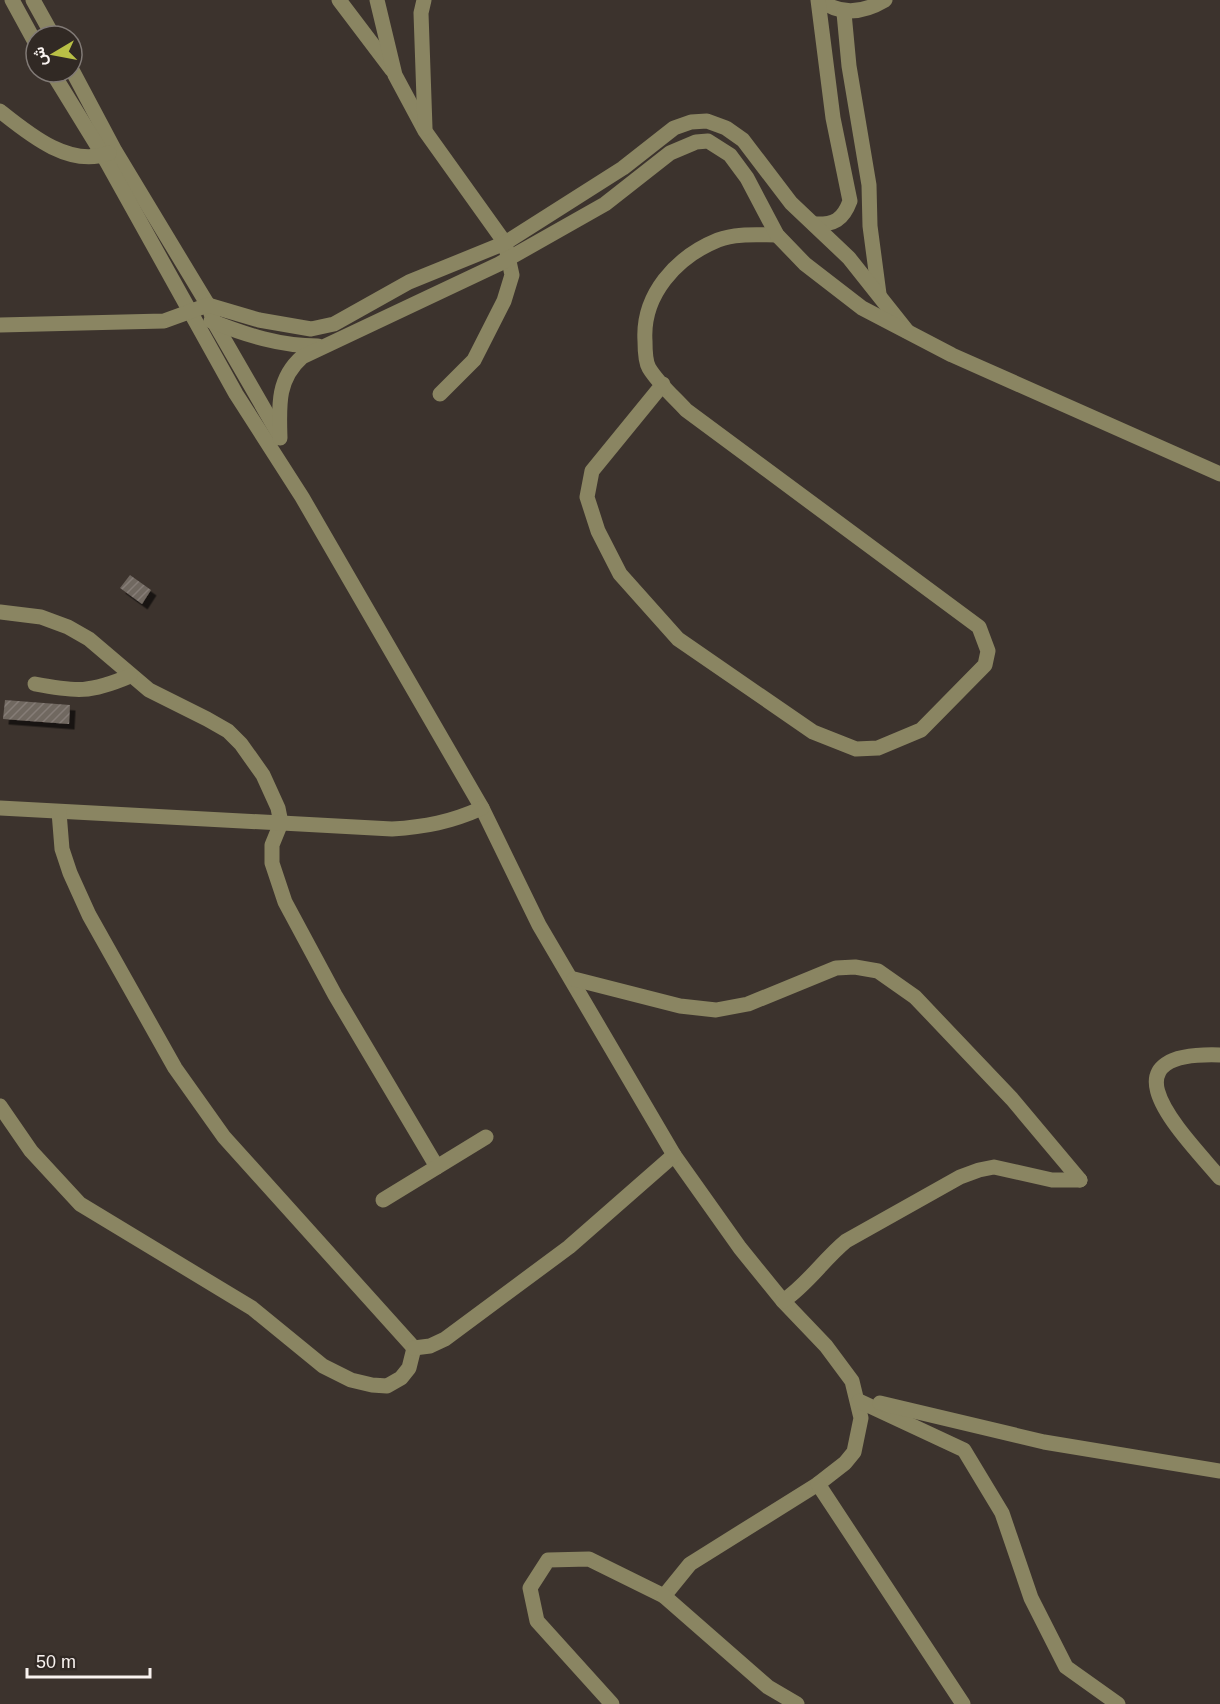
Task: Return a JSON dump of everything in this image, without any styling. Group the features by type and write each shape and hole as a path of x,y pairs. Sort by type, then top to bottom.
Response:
{"street":[{"path":"12,0 25,24"},
{"path":"33,0 46,24"},
{"path":"339,0 395,75 425,131 507,250 512,275 499,310 474,360 440,394"},
{"path":"377,0 395,75"},
{"path":"424,0 422,13 425,131"},
{"path":"819,0 831,9 844,13 857,11 885,0"},
{"path":"814,224 828,225 839,221 850,201 833,118 819,0"},
{"path":"844,13 849,66 869,185 871,238 879,294"},
{"path":"60,84 109,153 208,305 214,322 280,438 302,497"},
{"path":"78,84 109,153 189,311 262,438 302,497 482,808 540,925 574,979 675,1155 740,1248 783,1301 839,1362 852,1382 859,1401 861,1418 854,1452 845,1463 818,1484 690,1564 664,1596"},
{"path":"0,111 36,138 60,150 83,157 109,153"},
{"path":"0,325 164,321 208,305 259,320 311,328 324,327 334,324 409,282 507,250 623,168 674,128 691,122 707,121 726,128 743,140 791,203 841,249 907,331"},
{"path":"280,438 279,408 286,375 302,357 397,314 507,250 605,204 670,153 696,142 708,141 730,155 747,178 777,234 805,264 862,308 1006,380 1220,474"},
{"path":"663,384 592,471 587,497 598,531 620,574 678,639 813,732 856,749 878,748 921,730 985,665 988,651 979,627 686,410 648,367 643,322 650,298 671,272 696,251 711,243 742,235 777,234"},
{"path":"189,311 273,342 294,346 323,346"},
{"path":"0,612 41,617 68,627 89,639 149,690 228,731 241,744 263,775 278,808 281,823 272,845 272,863 285,902 335,994 437,1167"},
{"path":"35,684 75,691 103,688 130,676"},
{"path":"0,808 392,829 428,827 454,820 482,808"},
{"path":"58,812 62,849 89,915 175,1068 224,1137 414,1348"},
{"path":"574,979 680,1006 716,1010 748,1004 836,968 855,967 878,971 915,997 1012,1099 1080,1180 1052,1180 994,1167 969,1174 846,1241 830,1254 800,1289 783,1301"},
{"path":"1220,1055 1185,1055 1172,1059 1162,1065 1156,1084 1159,1096 1177,1127 1220,1178"},
{"path":"0,1106 30,1151 80,1204 252,1308 323,1366 351,1380 387,1386 401,1378 408,1368 414,1348"},
{"path":"383,1200 486,1137"},
{"path":"414,1348 430,1346 445,1339 569,1247 675,1155"},
{"path":"859,1401 892,1406 1044,1443 1220,1471"},
{"path":"859,1401 964,1450 1002,1513 1031,1598 1066,1667 1118,1704"},
{"path":"818,1484 963,1704"},
{"path":"612,1704 537,1621 530,1588 548,1560 589,1559 664,1596 768,1687 797,1704"}],"building":[{"path":"130,575 151,590 142,604 120,588"},
{"path":"5,700 70,705 69,724 3,719"}]}
